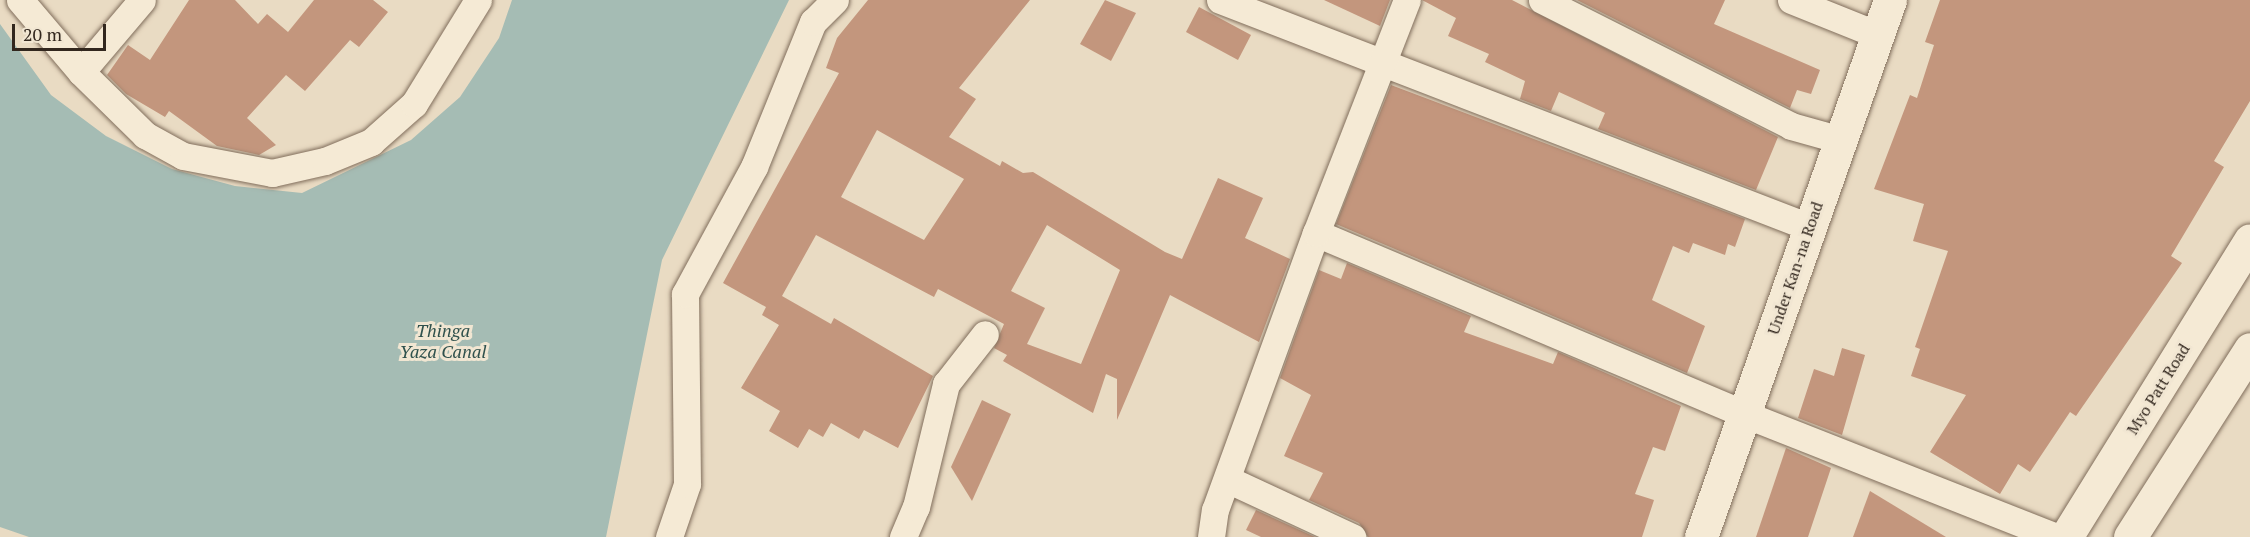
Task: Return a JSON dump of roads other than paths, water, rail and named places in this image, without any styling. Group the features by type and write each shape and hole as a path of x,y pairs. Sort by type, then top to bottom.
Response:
{"street":[{"path":"20,0 81,72 144,135 183,156 272,172 325,160 371,142 414,104 478,0"},
{"path":"81,72 142,0"},
{"path":"669,537 687,484 685,294 754,167 813,22 835,0"},
{"path":"1220,0 1379,64 1450,85 1809,227"},
{"path":"1211,537 1215,510 1229,480 1316,233 1379,64 1407,0"},
{"path":"1542,0 1791,126 1841,140"},
{"path":"1791,0 1878,35"},
{"name":"Under Kan-na Road","path":"1701,537 1890,0"},
{"path":"1316,233 1744,414 2056,537"},
{"name":"Myo Patt Road","path":"2066,537 2250,240"},
{"path":"903,537 916,507 945,384 985,334"},
{"path":"2130,537 2250,349"},
{"path":"1229,480 1352,537"}],"water":[{"name":"Thinga Yaza Canal","path":"512,0 789,0 662,260 606,537 29,537 0,527 0,24 51,95 106,136 172,169 235,186 302,193 411,140 460,97 499,38"}]}
